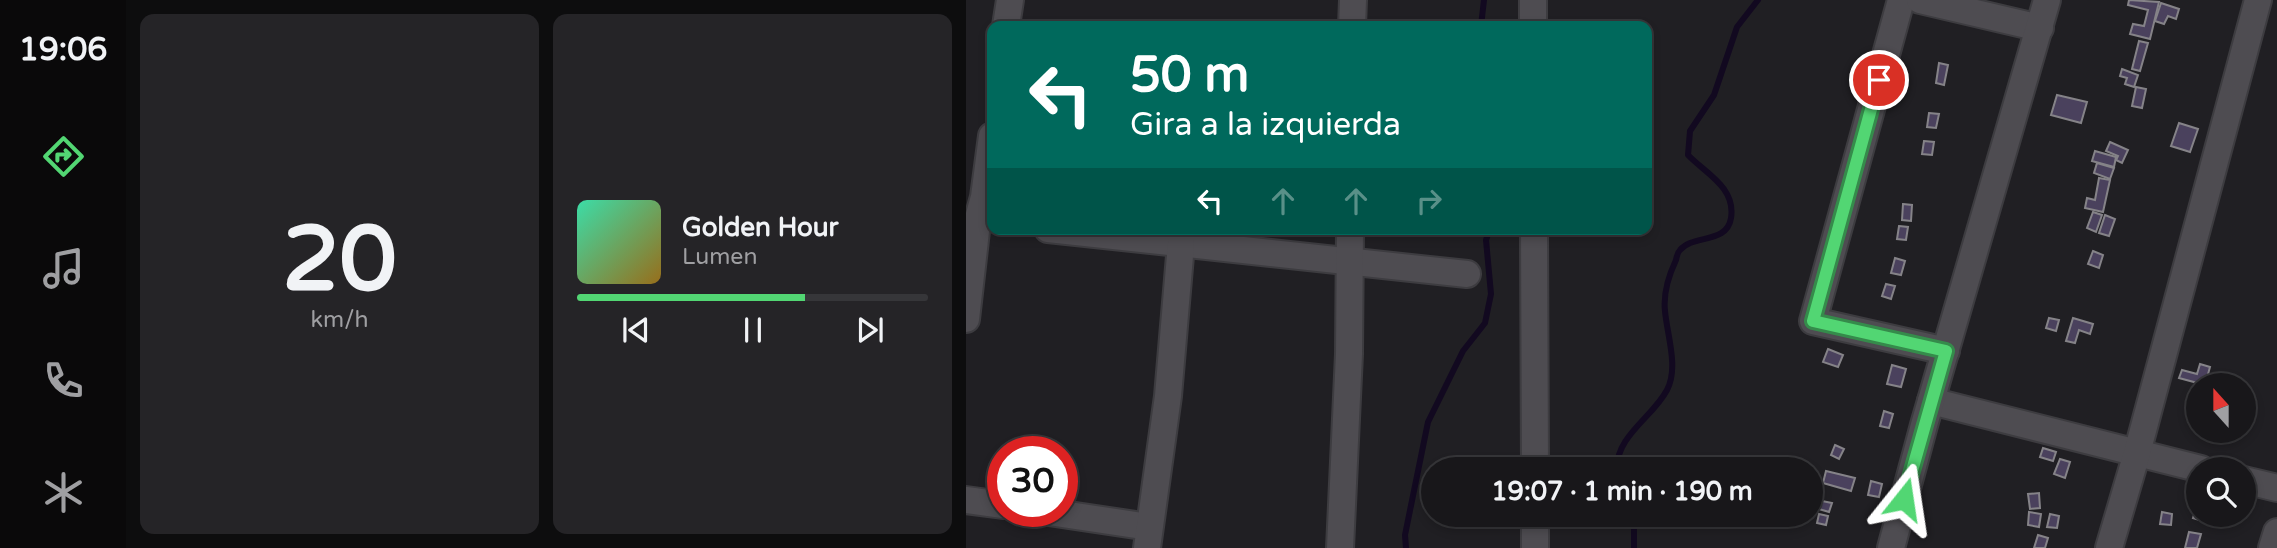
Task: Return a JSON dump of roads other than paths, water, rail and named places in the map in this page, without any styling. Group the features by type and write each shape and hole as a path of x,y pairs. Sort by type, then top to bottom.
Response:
{"street":[{"path":"1007,21 1010,0"},
{"path":"1352,21 1353,0"},
{"path":"1533,0 1533,21"},
{"path":"1901,0 1813,321 1946,351"},
{"path":"1920,0 2040,27"},
{"path":"1891,548 2048,0"},
{"path":"2109,548 2258,0"},
{"path":"966,319 987,174"},
{"path":"1101,235 1467,274"},
{"path":"1340,548 1349,354 1350,235"},
{"path":"1534,235 1535,457"},
{"path":"1078,520 1148,538 1168,396 1181,244"},
{"path":"1931,401 2186,465"},
{"path":"2256,483 2277,488"},
{"path":"966,499 987,502"},
{"path":"1535,527 1535,548"},
{"path":"2272,548 2277,532"}],"waterway":[{"path":"1482,21 1484,0"},
{"path":"1618,457 1636,427 1661,400 1670,381 1672,361 1665,298 1668,279 1678,253 1686,245 1723,232 1731,218 1729,198 1724,189 1688,155 1690,131 1714,95 1737,27 1758,0"},
{"path":"1406,548 1405,535 1428,422 1463,351 1485,323 1491,294 1488,235"},
{"path":"1634,527 1634,548"}]}
